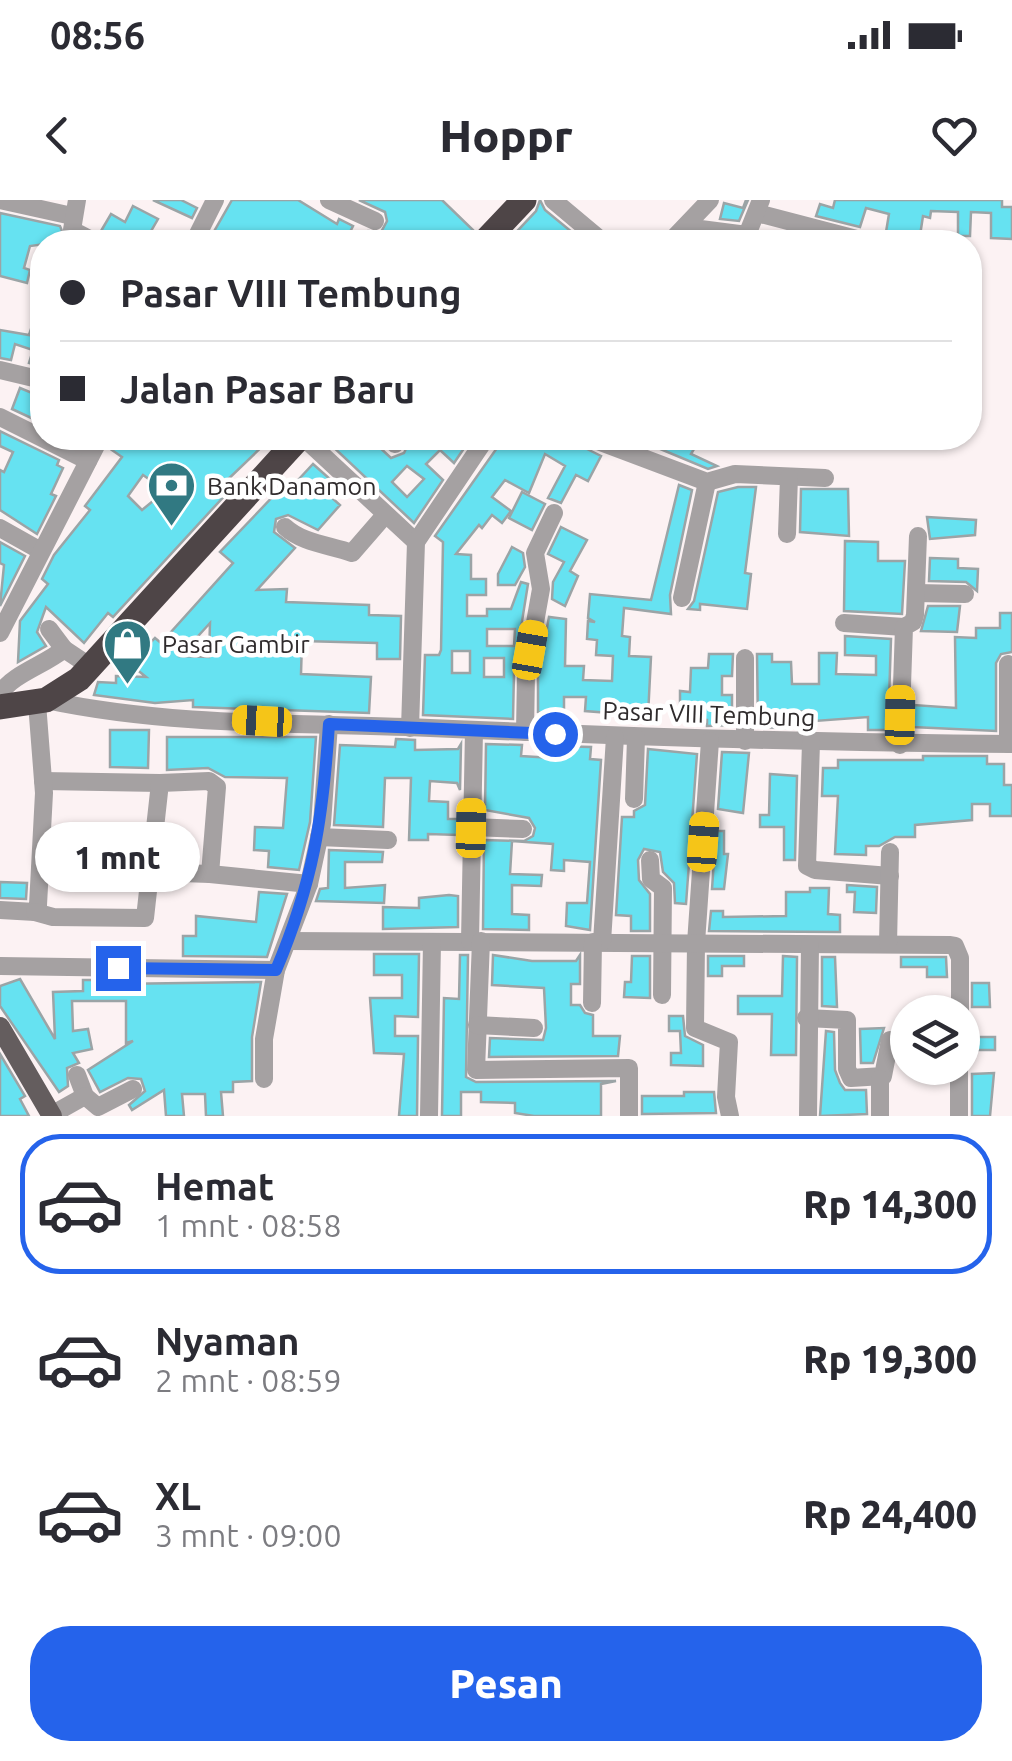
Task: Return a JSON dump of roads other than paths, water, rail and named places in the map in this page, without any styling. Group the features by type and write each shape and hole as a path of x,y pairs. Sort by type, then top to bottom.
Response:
{"highway":[{"path":"499,230 524,200"},
{"path":"0,707 41,702 91,667 290,450"}],"main road":[{"path":"0,1026 51,1116"}],"street":[{"path":"0,200 74,208"},
{"path":"200,230 215,200"},
{"path":"330,200 375,221"},
{"path":"554,200 590,230"},
{"path":"681,230 710,200"},
{"path":"759,207 831,230"},
{"path":"684,227 693,230"},
{"path":"0,370 30,377"},
{"path":"0,417 30,432"},
{"path":"66,450 88,461"},
{"path":"0,633 94,450"},
{"path":"314,450 416,542"},
{"path":"410,728 416,542 478,450"},
{"path":"622,450 707,482 735,474 825,478"},
{"path":"787,534 788,477"},
{"path":"682,598 707,482"},
{"path":"525,732 526,673 541,589 535,553 554,513"},
{"path":"285,527 298,538 327,542 352,553 384,515"},
{"path":"0,528 40,551"},
{"path":"844,623 904,627 913,622 918,536"},
{"path":"917,592 965,594"},
{"path":"900,745 904,627"},
{"path":"48,630 64,649 91,667"},
{"path":"0,694 14,679 41,668 64,649"},
{"path":"745,658 745,742"},
{"path":"1008,664 1010,744"},
{"path":"35,912 44,781 41,702"},
{"name":"Pasar VIII Tembung","path":"41,702 100,712 636,738 1010,744"},
{"path":"264,1079 264,1039 276,970 309,884 319,837 329,724"},
{"path":"474,730 471,828 478,1071 630,1068 629,1116"},
{"path":"592,1003 616,737"},
{"path":"634,799 636,738"},
{"path":"710,741 696,943 696,1028 728,1042 726,1097 730,1116"},
{"path":"811,743 810,869 890,876"},
{"path":"44,781 209,780 217,788 210,874"},
{"path":"0,910 53,917 141,920 147,915 160,783"},
{"path":"471,828 523,829"},
{"path":"319,837 388,840"},
{"path":"888,944 890,852"},
{"path":"650,860 651,879 663,888 662,995"},
{"path":"40,868 210,874 309,884"},
{"path":"288,941 955,946 960,958 960,995"},
{"path":"429,1116 432,942"},
{"path":"808,1116 806,1018 810,945"},
{"path":"0,966 276,970"},
{"path":"806,1018 846,1020 848,1074 859,1080 880,1079"},
{"path":"477,1025 534,1028"},
{"path":"880,1116 880,1079 887,1068 890,1040"},
{"path":"76,1075 91,1104 105,1106 133,1088"},
{"path":"959,1085 959,1116"},
{"path":"51,1116 85,1096"}],"place":[{"name":"Bank Danamon","path":"172,528"},
{"name":"Pasar Gambir","path":"127,686"}]}
